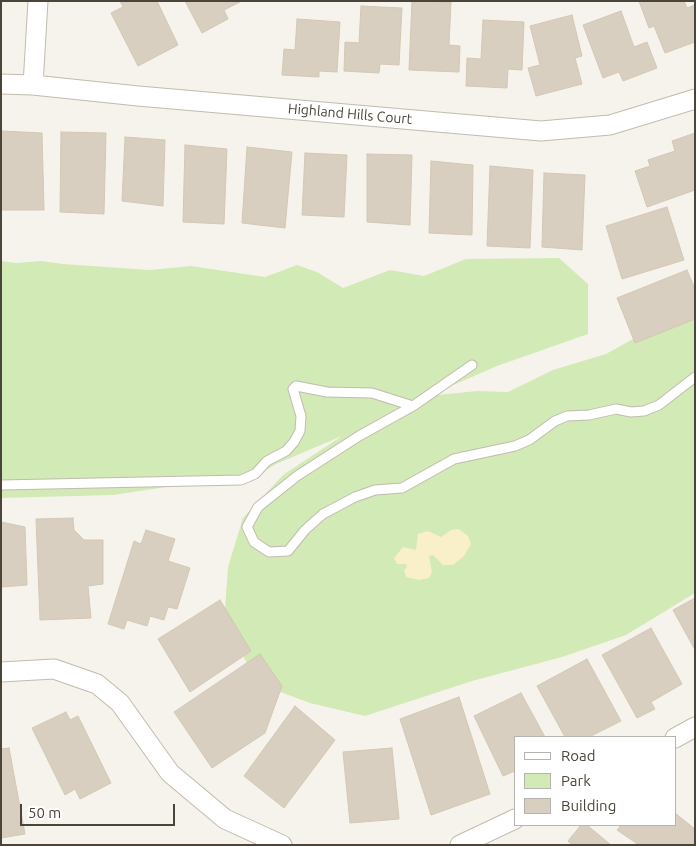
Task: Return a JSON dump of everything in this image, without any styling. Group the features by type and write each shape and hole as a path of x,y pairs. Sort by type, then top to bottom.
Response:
{"street":[{"path":"33,85 38,1"},
{"name":"Highland Hills Court","path":"1,84 33,85 541,131 610,126 695,98"},
{"path":"1,672 54,669 98,684 120,703 170,773 224,819 282,845"},
{"path":"676,737 695,727"},
{"path":"460,845 514,819"}],"lane":[{"path":"472,365 413,406 359,436 297,476 258,507 247,527 254,542 269,552 288,551 305,530 323,514 355,497 375,490 402,488 454,459 515,446 529,440 555,421 567,416 588,415 616,408 631,412 644,411 659,405 695,377"},
{"path":"1,485 241,480 255,474 267,461 286,451 294,442 300,431 301,416 293,389 296,386 327,392 372,393 413,406"}],"green space":[{"path":"559,258 588,284 588,334 497,366 428,396 477,391 508,392 553,370 606,354 665,321 695,318 695,593 626,635 562,657 472,681 365,716 310,703 259,684 224,623 228,567 243,518 283,475 342,436 276,464 251,479 200,482 113,495 1,498 1,261 16,263 41,261 150,270 191,266 265,277 297,265 317,272 343,288 390,270 424,276 466,259"}],"sand":[{"path":"459,529 468,536 471,544 464,556 453,565 443,565 433,555 429,556 432,572 429,578 419,580 406,577 404,570 407,567 406,564 397,564 394,558 403,547 416,550 418,534 428,531 441,537 451,530"}],"building":[{"path":"120,1 157,1 178,45 138,66 111,13 123,7"},
{"path":"185,1 240,2 224,10 228,19 202,33"},
{"path":"412,1 451,2 449,45 460,46 459,72 409,70"},
{"path":"639,1 684,1 687,8 695,5 695,42 665,53 654,26 649,28"},
{"path":"361,6 402,8 399,65 380,64 379,73 344,71 345,42 359,43"},
{"path":"621,11 634,47 647,42 657,68 623,81 619,72 603,78 583,25"},
{"path":"572,15 582,56 575,58 582,84 536,96 528,68 540,65 530,26"},
{"path":"297,19 340,22 337,72 319,71 319,77 282,75 284,49 295,50"},
{"path":"483,20 524,22 522,70 508,69 507,88 466,86 467,58 481,59"},
{"path":"1,131 42,133 44,210 1,210"},
{"path":"61,132 106,133 104,214 60,212"},
{"path":"695,133 695,190 647,207 635,171 650,166 648,160 675,151 672,141"},
{"path":"125,137 165,140 163,206 122,201"},
{"path":"185,145 227,149 224,224 183,222"},
{"path":"247,147 292,152 285,228 242,223"},
{"path":"305,153 347,155 344,217 302,215"},
{"path":"367,154 412,155 410,225 367,222"},
{"path":"431,161 473,165 472,235 429,233"},
{"path":"490,166 533,170 530,248 487,246"},
{"path":"544,173 585,175 582,250 542,247"},
{"path":"667,207 684,260 622,279 606,226"},
{"path":"687,270 695,289 695,319 635,343 617,298"},
{"path":"73,518 74,530 84,540 103,540 103,584 88,586 91,618 40,620 36,519"},
{"path":"1,522 25,527 27,585 1,587"},
{"path":"146,530 175,539 168,561 190,568 177,609 168,607 164,620 150,616 147,626 127,620 124,629 108,624 134,541 141,544"},
{"path":"695,598 695,650 673,610"},
{"path":"220,600 251,651 190,692 158,639"},
{"path":"651,628 682,684 651,702 655,709 637,718 602,655"},
{"path":"260,654 282,686 265,733 212,768 174,712"},
{"path":"587,659 621,721 591,736 564,736 537,686"},
{"path":"521,693 544,736 514,736 514,771 503,776 474,716"},
{"path":"459,697 490,794 431,815 400,719"},
{"path":"295,706 335,740 284,808 244,776"},
{"path":"66,712 70,720 78,716 111,783 80,799 75,789 65,795 32,728"},
{"path":"9,748 25,834 1,838 1,749"},
{"path":"392,748 399,819 350,823 343,752"},
{"path":"676,814 695,829 695,841 692,845 639,845 617,830 620,826 676,826"},
{"path":"580,826 588,826 611,845 572,845 568,841"}]}
